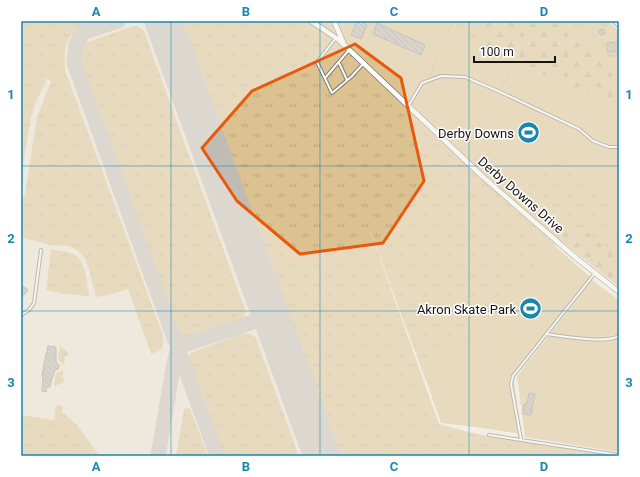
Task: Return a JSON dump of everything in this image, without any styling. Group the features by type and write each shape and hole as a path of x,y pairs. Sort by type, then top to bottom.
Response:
{"main road":[{"path":"616,21 619,24"}],"street":[{"name":"Derby Downs Drive","path":"311,21 344,44 508,199 619,292"},
{"name":"Derby Downs Drive","path":"334,21 344,44"}],"lane":[{"path":"336,38 318,62 332,93 364,63"},
{"path":"325,78 350,50"},
{"path":"338,63 347,80"},
{"path":"408,106 422,83 441,76 465,77 579,129 593,141 609,147 619,147"},
{"path":"21,315 29,310 34,303 41,250"},
{"path":"521,440 511,380 595,273"},
{"path":"546,334 603,340 614,339 619,336"},
{"path":"489,434 619,455"}],"path":[{"path":"449,32 453,21"},
{"path":"500,92 508,74"}],"highlighted area":[{"path":"355,44 401,78 424,181 383,243 300,254 237,201 202,148 252,91"}],"shaded area":[{"path":"21,21 242,21 327,110 439,424 472,433 476,456 21,456 21,238 48,245 21,182"}],"green space":[{"path":"21,21 101,21 70,37 66,44 65,70 163,335 163,347 159,351 151,354 128,289 96,297 89,269 84,257 77,250 68,246 49,245 21,238 21,199 23,199 25,193 37,117 51,81 47,79 36,101 31,118 21,176"},
{"path":"181,21 608,21 619,31 619,287 560,240 554,245 590,277 528,350 426,381 367,222 439,424 472,433 609,456 340,456"},
{"name":"Derby Downs","path":"336,21 442,21 441,31 619,107 619,197 610,202 582,179 573,164 551,157 514,203 414,110 362,56 346,44"},
{"path":"475,21 573,21 581,33 593,43 606,52 619,58 619,107 483,49 485,38"},
{"path":"133,26 137,26 144,31 245,309 244,317 238,323 186,340 178,336 176,331 78,62 79,49 85,43"},
{"path":"577,225 619,254 619,284 561,240 566,228"},
{"name":"Akron Skate Park","path":"552,246 590,277 515,375 514,381 521,434 441,423 419,360 465,343"},
{"path":"51,249 71,253 80,260 85,271 89,296 64,294 46,290"},
{"path":"592,280 619,300 619,452 525,437 517,376"},
{"path":"244,333 251,334 256,338 299,456 220,456 186,362 189,354 192,352"},
{"path":"60,346 69,353 64,357 64,364 58,360"},
{"path":"63,370 63,375 61,377 65,382 54,386 56,373"},
{"path":"56,405 63,406 62,412 76,424 100,456 21,456 21,415 54,420"},
{"path":"190,408 208,456 176,456 184,409"}],"building":[{"path":"357,21 365,21 364,24 367,25 361,39 351,35"},
{"path":"377,23 425,45 421,55 373,34"},
{"path":"602,29 605,32 602,35 599,32"},
{"path":"618,42 619,52 607,52 607,43"},
{"path":"21,285 28,290 21,299"},
{"path":"48,346 56,347 56,362 59,365 52,377 50,387 47,387 46,392 42,391 42,376"},
{"path":"529,393 535,394 531,415 523,414 524,404 527,404"}],"taxiway":[{"path":"118,21 84,32 76,44 74,63 217,456"},
{"path":"158,456 178,347 271,316"}],"runway":[{"path":"163,21 322,456"}],"place":[{"name":"Derby Downs","path":"529,133"},
{"name":"Akron Skate Park","path":"531,309"}]}
